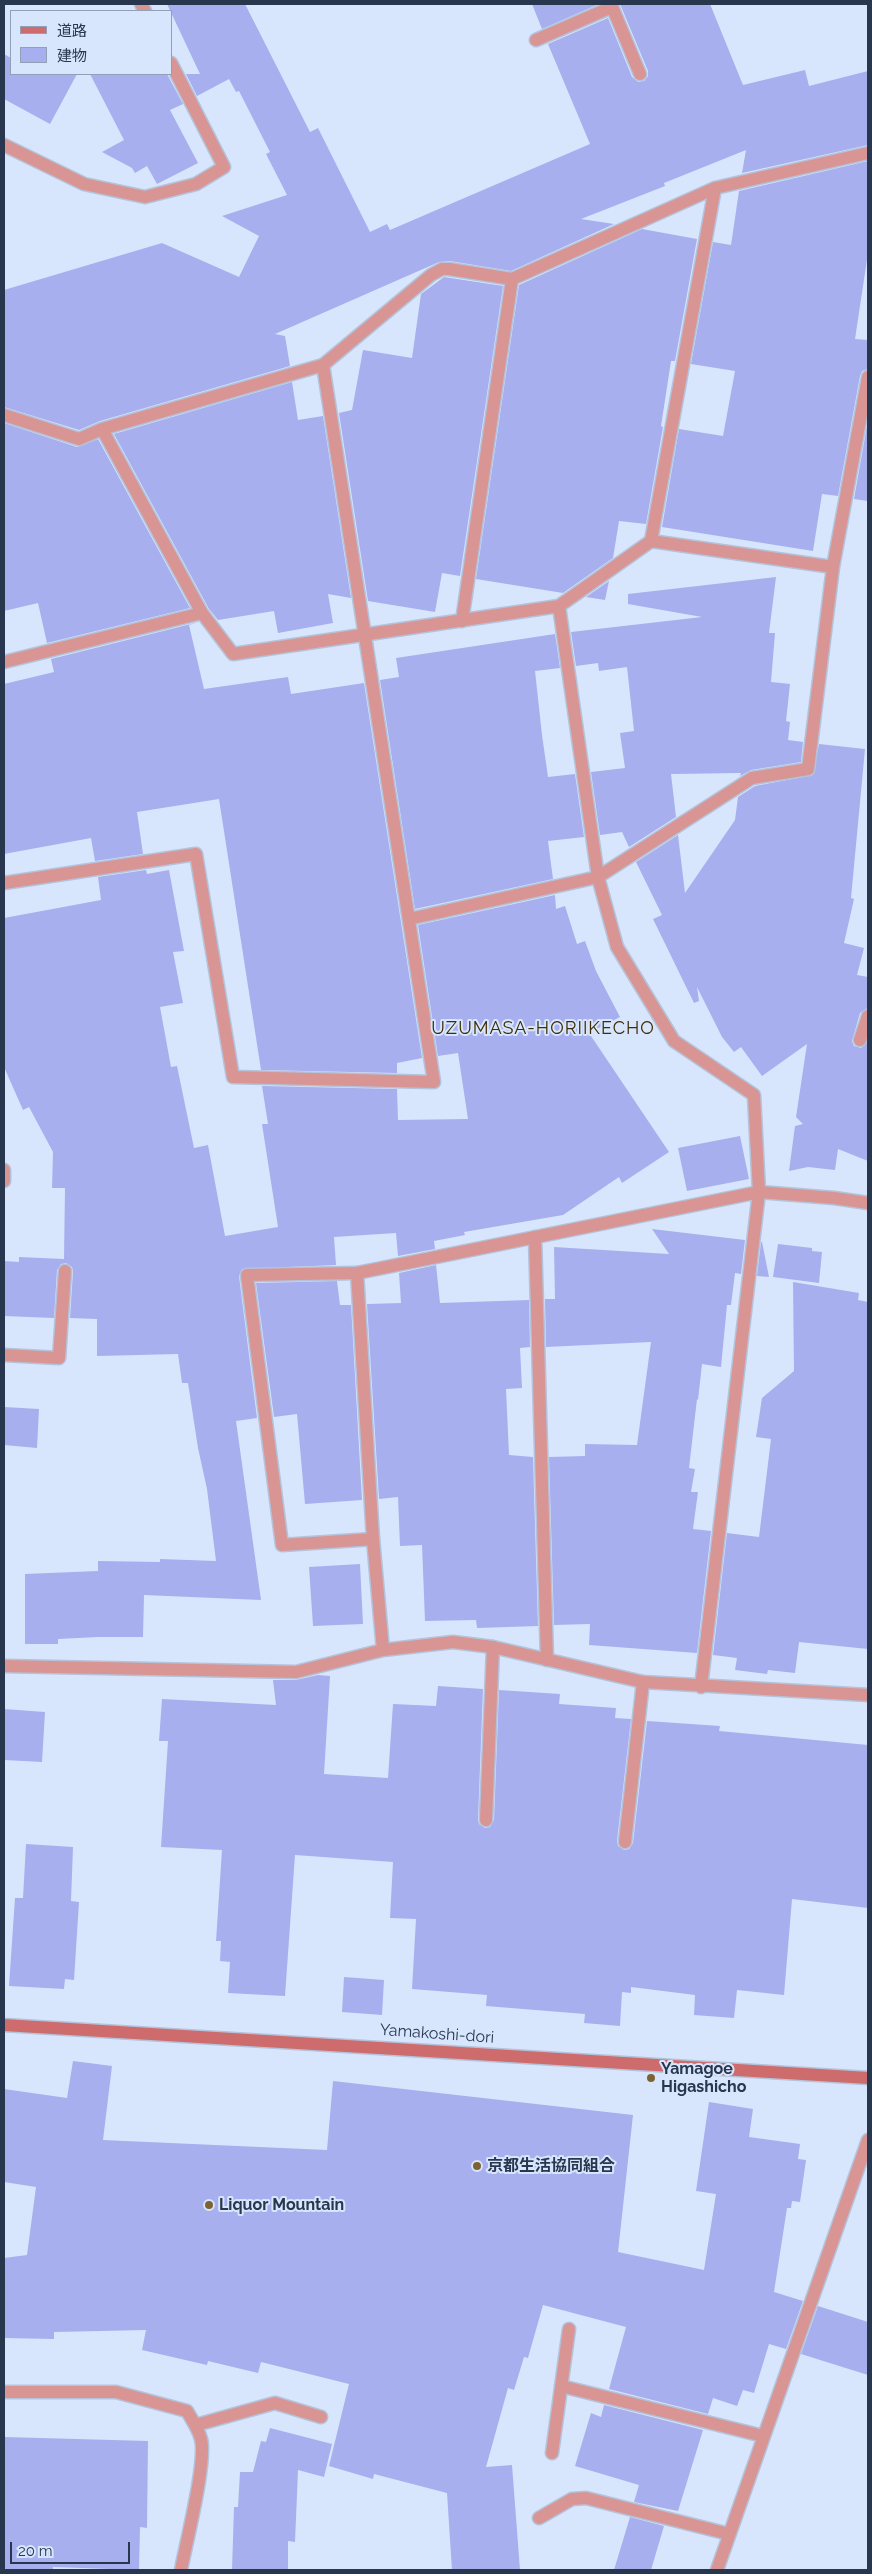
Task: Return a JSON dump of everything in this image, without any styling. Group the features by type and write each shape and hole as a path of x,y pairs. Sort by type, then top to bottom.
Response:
{"street":[{"path":"536,40 612,5 640,74"},
{"path":"4,145 84,184 145,197 196,184 224,166 172,65"},
{"path":"4,415 80,439 102,429 323,364 442,269 512,279 715,188 868,153"},
{"path":"651,541 715,188"},
{"path":"462,621 512,279"},
{"path":"4,883 196,854 233,1077 434,1082 323,364"},
{"path":"409,919 598,877 752,778 808,769 833,567 868,378"},
{"path":"102,429 202,613 233,654 558,606 651,541 833,567"},
{"path":"558,606 598,877 616,947 674,1041 754,1095 759,1192 701,1687"},
{"path":"4,662 202,613"},
{"path":"860,1040 868,1016"},
{"path":"4,1170 4,1181"},
{"path":"373,1539 282,1545 247,1275 357,1273 759,1192 834,1198 868,1203"},
{"path":"535,1237 547,1660"},
{"path":"4,1355 59,1358 65,1271"},
{"path":"357,1273 373,1539 383,1650"},
{"path":"4,1666 296,1672 383,1650 453,1642 493,1647 643,1682 701,1687 868,1695"},
{"path":"486,1820 493,1647"},
{"path":"625,1842 643,1682"},
{"name":"Yamakoshi-dori","path":"4,2025 342,2044 868,2078"},
{"path":"717,2570 868,2140"},
{"path":"552,2452 568,2329"},
{"path":"561,2386 763,2436"},
{"path":"4,2392 116,2392 187,2411 196,2425 201,2441 200,2471 181,2570"},
{"path":"196,2425 275,2403 321,2417"},
{"path":"539,2518 572,2499 586,2498 730,2534"}],"building":[{"path":"167,4 245,4 310,132 318,128 370,232 387,224 390,230 590,144 548,44 608,18 632,77 638,82 644,81 648,76 648,71 620,4 710,4 743,85 805,70 809,86 868,71 868,145 742,173 746,150 664,183 665,186 581,219 614,224 511,271 450,261 439,262 275,334 285,336 290,366 100,421 79,430 4,407 4,290 162,243 239,277 259,236 222,216 287,195 266,154 270,152 239,91 236,92 229,79 197,96 186,74 200,74 172,15 172,10 170,10"},
{"path":"532,4 599,4 542,29"},
{"path":"4,54 10,57 10,75 76,75 50,124 4,99"},
{"path":"91,75 168,75 183,104 170,110 198,163 157,184 147,166 135,173 132,168 102,152 124,140"},
{"path":"868,161 868,253 855,339 868,340 868,369 862,371 860,376 838,496 822,494 813,551 662,527 679,429 723,436 735,371 691,364 713,242 731,245 739,191"},
{"path":"642,229 697,239 675,361 671,361 661,426 663,427 646,524 619,521 613,558 563,593 476,579 519,285"},
{"path":"444,277 503,286 460,576 442,573 435,612 368,601 339,413 352,410 363,350 412,358 421,294"},
{"path":"292,382 298,420 323,416 351,598 328,594 333,623 278,633 274,611 218,620 209,609 114,434"},
{"path":"868,420 868,501 854,499"},
{"path":"4,423 77,447 98,439 190,608 47,643 38,603 4,611"},
{"path":"776,577 769,633 775,633 771,682 790,684 786,721 790,722 788,740 803,742 801,762 751,770 740,776 741,773 671,774 676,817 629,847 622,832 600,835 591,772 625,768 620,733 634,731 627,667 599,671 598,663 576,666 571,632 702,617 628,604 628,594"},
{"path":"609,581 605,600 586,597"},
{"path":"199,622 189,625 204,689 288,677 291,694 364,683 422,1058 397,1063 397,1073 261,1070 219,799 137,812 143,854 95,861 91,838 4,854 4,684 54,672 51,659"},
{"path":"555,634 560,668 535,671 548,777 575,774 584,837 548,841 553,879 415,909 380,680 399,677 396,658"},
{"path":"819,744 865,749 851,898 854,899 844,943 864,948 857,975 868,977 868,1008 860,1013 852,1041 854,1046 861,1048 868,1041 868,1161 838,1149 835,1170 808,1167 789,1171 795,1126 803,1124 796,1117 807,1044 762,1076 741,1047 734,1052 722,1037 697,987 699,1001 694,1003 653,919 662,915 636,862 678,835 685,893 735,820 738,797 755,786 813,775"},
{"path":"146,870 147,874 169,870 184,951 173,952 183,1003 160,1007 171,1067 177,1066 194,1148 208,1145 225,1236 278,1227 262,1124 268,1124 262,1086 397,1089 398,1120 468,1119 458,1053 438,1056 418,925 555,895 556,909 565,906 577,944 585,941 596,971 620,1017 589,1033 669,1152 622,1183 619,1177 563,1215 464,1232 465,1235 434,1241 435,1249 398,1256 396,1233 334,1237 336,1265 242,1269 239,1276 257,1418 236,1421 261,1600 144,1595 143,1637 58,1639 58,1644 25,1644 25,1574 98,1571 98,1561 160,1562 160,1559 216,1561 207,1489 198,1448 188,1383 182,1383 178,1354 97,1356 97,1319 70,1318 73,1271 72,1267 66,1263 61,1264 57,1270 54,1318 4,1316 4,1261 19,1262 19,1257 64,1259 65,1188 52,1188 53,1152 29,1107 23,1110 4,1067 4,918 101,900 98,877"},
{"path":"740,1136 749,1179 687,1191 678,1148"},
{"path":"652,1229 745,1240 741,1274 735,1273 731,1305 727,1305 721,1367 702,1364 697,1399 689,1468 695,1469 691,1492 698,1492 693,1529 711,1531 697,1653 589,1645 590,1624 554,1625 549,1457 585,1456 585,1444 637,1445 651,1342 546,1347 545,1299 555,1299 554,1247 669,1254"},
{"path":"762,1242 769,1277 757,1276"},
{"path":"778,1244 812,1248 812,1251 822,1252 819,1283 773,1277"},
{"path":"436,1265 440,1303 529,1300 530,1347 520,1348 522,1388 506,1389 509,1455 533,1457 538,1626 477,1628 476,1620 425,1621 422,1545 400,1546 398,1497 379,1499 367,1304 401,1303 399,1273"},
{"path":"337,1281 340,1305 351,1305 362,1500 305,1504 297,1414 274,1417 256,1283"},
{"path":"793,1282 859,1293 858,1300 868,1302 868,1649 799,1642 795,1673 768,1670 767,1674 735,1670 737,1658 713,1655 727,1533 759,1537 771,1439 756,1437 762,1398 794,1371"},
{"path":"4,1407 39,1409 37,1448 4,1445"},
{"path":"360,1564 363,1624 313,1626 309,1567"},
{"path":"318,1675 330,1676 324,1774 388,1778 393,1704 436,1706 438,1686 483,1689 478,1820 479,1824 485,1828 490,1827 494,1820 499,1690 560,1694 559,1704 616,1708 615,1718 631,1719 617,1841 618,1846 624,1850 629,1849 633,1843 647,1721 720,1726 719,1731 868,1745 868,1908 792,1899 784,1995 737,1990 734,2018 694,2015 695,1995 631,1987 631,1993 622,1992 620,2026 584,2023 585,2014 486,2006 487,1995 412,1989 416,1919 390,1918 393,1862 295,1855 285,1996 228,1993 230,1962 220,1961 221,1941 216,1941 222,1850 161,1847 168,1741 159,1741 162,1699 276,1705 273,1680 296,1680"},
{"path":"4,1709 45,1712 42,1762 4,1760"},
{"path":"26,1844 73,1847 71,1901 79,1902 74,1980 65,1979 64,1989 9,1986 15,1898 23,1898"},
{"path":"344,1977 384,1980 382,2015 342,2012"},
{"path":"73,2061 112,2066 103,2140 327,2150 333,2081 633,2115 618,2252 704,2270 716,2194 696,2191 709,2102 753,2109 749,2137 800,2144 798,2159 806,2160 800,2202 792,2201 791,2208 787,2208 774,2292 803,2301 786,2349 769,2344 754,2393 743,2390 737,2406 713,2398 708,2414 609,2389 626,2327 543,2305 528,2358 524,2357 514,2390 508,2388 486,2467 512,2465 520,2570 452,2570 447,2493 374,2474 373,2479 329,2466 349,2384 261,2362 258,2373 208,2361 207,2365 142,2350 146,2330 54,2332 54,2339 4,2338 4,2258 27,2255 36,2187 4,2182 4,2089 67,2098"},
{"path":"818,2306 868,2322 868,2375 801,2354"},
{"path":"604,2405 703,2430 678,2511 634,2502 639,2485 575,2466 591,2413 601,2417"},
{"path":"270,2428 332,2444 324,2477 298,2470 295,2542 288,2541 288,2570 232,2570 234,2507 238,2507 240,2472 253,2472 261,2441 266,2442"},
{"path":"4,2437 148,2441 147,2528 140,2527 139,2570 53,2567 53,2570 4,2570"},
{"path":"630,2517 664,2526 651,2570 614,2570"}],"place":[{"name":"Yamagoe Higashicho","path":"651,2078"},
{"name":"京都生活協同組合","path":"477,2166"},
{"name":"Liquor Mountain","path":"209,2205"}],"district":[{"name":"UZUMASA-HORIIKECHO","path":"543,1029"}]}
